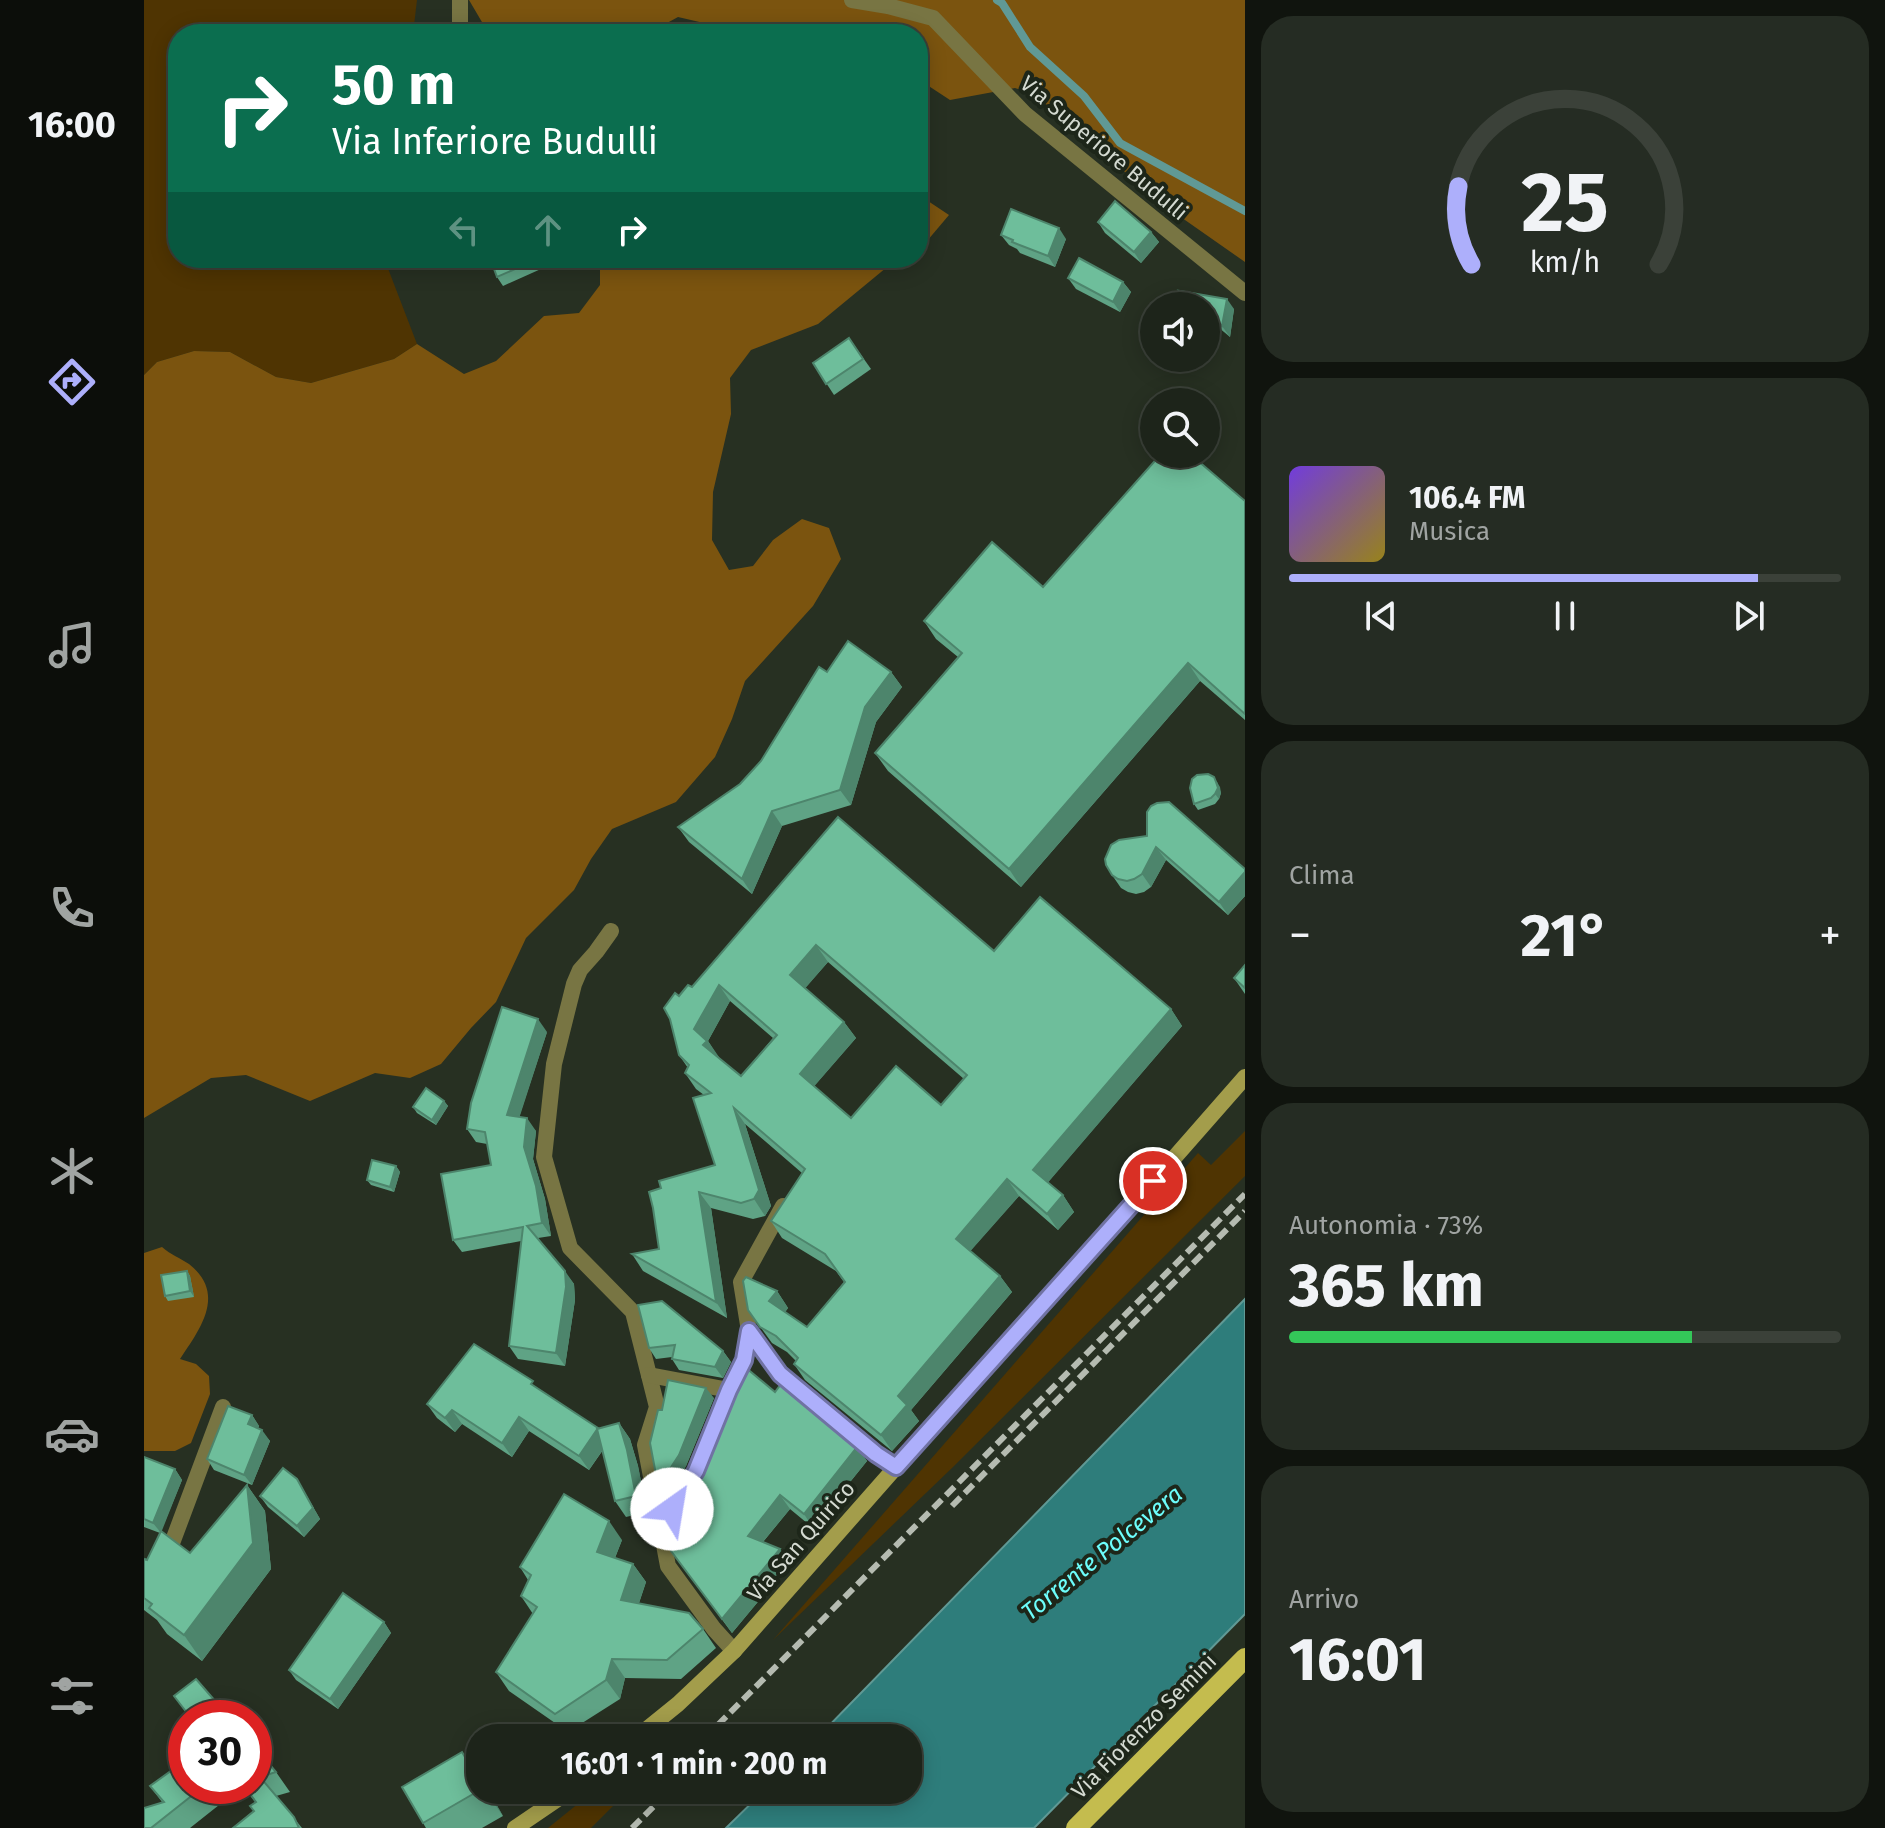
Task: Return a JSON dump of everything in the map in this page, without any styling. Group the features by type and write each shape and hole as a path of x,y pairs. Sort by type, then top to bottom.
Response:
{"main road":[{"name":"Via San Quirico","path":"653,1724 734,1651 1245,1077"},
{"name":"Via Fiorenzo Semini","path":"1076,1828 1245,1658"},
{"path":"515,1828 550,1804"}],"street":[{"path":"460,0 460,24"},
{"name":"Via Superiore Budulli","path":"852,0 933,18 1025,114 1245,293"},
{"path":"611,931 580,970 574,984 554,1064 544,1157 570,1248 633,1312 657,1407 645,1445 668,1566 734,1651"},
{"path":"649,1375 726,1397 744,1360 749,1331 741,1282 787,1199"},
{"path":"749,1331 780,1374 896,1467"},
{"path":"144,1591 162,1570 223,1407"},
{"path":"660,1528 702,1457"}],"shaded area":[{"path":"144,0 417,0 414,24 168,24 168,268 388,268 417,344 394,359 311,383 276,377 230,352 194,351 157,362 144,375"},
{"path":"469,0 1245,0 1245,262 1175,213 1029,93 1015,88 950,100 928,86 928,24 708,24 678,17 665,24 483,24"},
{"path":"928,201 949,215 928,240"},
{"path":"600,268 886,268 818,324 751,350 730,378 731,414 713,492 712,540 729,570 753,566 773,540 802,519 829,528 841,559 813,606 745,681 715,757 676,802 612,829 574,890 526,938 496,1002 441,1064 410,1078 375,1073 310,1101 246,1075 211,1078 144,1118 144,375 157,362 194,351 230,352 276,377 311,383 394,359 417,344 464,374 496,361 544,316 579,313 600,285"},
{"path":"1245,1131 1245,1176 952,1468 773,1640 1198,1153 1211,1165"},
{"path":"162,1247 189,1264 206,1287 208,1299 202,1324 180,1359 196,1364 209,1376 210,1394 191,1443 175,1451 144,1451 144,1253"},
{"path":"578,1804 615,1804 591,1828 548,1828"}],"water":[{"name":"Torrente Polcevera","path":"1245,1299 1245,1614 1034,1828 726,1828 751,1804 922,1804 922,1724 831,1724"}],"building":[{"path":"1115,201 1151,232 1134,252 1098,222"},
{"path":"1011,209 1059,228 1048,256 1001,235"},
{"path":"1079,258 1123,282 1113,302 1068,278"},
{"path":"494,268 517,268 497,277"},
{"path":"1220,298 1227,299 1222,326 1220,324"},
{"path":"849,338 863,359 826,384 813,363"},
{"path":"1149,468 1206,468 1245,501 1245,714 1188,663 1009,869 875,753 962,653 924,621 992,542 1043,587"},
{"path":"848,641 891,672 865,707 840,790 772,811 742,879 678,827 740,784 761,761 819,667 827,672"},
{"path":"1208,774 1214,777 1218,788 1211,798 1194,804 1190,788 1192,779"},
{"path":"1169,802 1245,869 1219,902 1156,847 1142,874 1134,879 1118,879 1106,865 1105,859 1111,845 1119,840 1147,836 1147,812 1157,803"},
{"path":"838,817 994,951 1040,897 1171,1009 1033,1170 1063,1195 1047,1214 1007,1179 956,1239 1000,1276 898,1396 907,1405 881,1435 794,1364 798,1358 776,1336 760,1327 748,1310 743,1281 746,1277 777,1291 769,1301 807,1327 845,1282 825,1254 771,1221 805,1169 734,1108 759,1190 754,1199 741,1203 699,1192 716,1302 632,1254 659,1249 649,1192 661,1188 659,1181 715,1165 693,1098 711,1093 685,1073 689,1065 679,1055 664,1008 675,993 679,996 688,985 692,987","holes":["816,945 967,1075 941,1105 896,1066 851,1118 800,1074 844,1022 790,975","719,985 777,1035 741,1076 703,1045 707,1041 694,1029"]},
{"path":"1245,965 1245,988 1234,978"},
{"path":"502,1007 538,1019 507,1115 527,1118 524,1147 536,1186 542,1223 527,1226 565,1271 566,1287 556,1353 509,1346 523,1227 453,1240 441,1174 491,1165 485,1132 467,1129 471,1103"},
{"path":"426,1088 444,1101 432,1120 413,1107"},
{"path":"372,1160 396,1166 390,1187 367,1180"},
{"path":"187,1271 190,1291 165,1296 161,1275"},
{"path":"662,1301 723,1351 715,1367 672,1359 675,1345 649,1348 638,1305"},
{"path":"474,1344 533,1381 531,1384 598,1428 579,1456 519,1417 502,1443 452,1410 445,1418 427,1404"},
{"path":"739,1362 775,1392 781,1384 857,1447 804,1514 780,1495 748,1536 780,1549 722,1619 671,1551 680,1508 690,1484 683,1483 696,1462"},
{"path":"668,1380 706,1388 679,1455 662,1481 657,1480 650,1443 658,1410 662,1410"},
{"path":"228,1406 252,1415 248,1424 262,1430 244,1475 207,1459"},
{"path":"619,1423 636,1496 615,1501 597,1429"},
{"path":"144,1457 175,1469 153,1523 144,1519"},
{"path":"283,1468 297,1479 313,1508 297,1526 260,1496"},
{"path":"247,1485 253,1543 184,1635 149,1608 152,1604 144,1598 144,1561 161,1531 190,1553"},
{"path":"564,1494 609,1521 597,1552 633,1564 621,1600 689,1613 703,1629 667,1660 612,1659 606,1680 555,1714 496,1672 537,1607 521,1596 531,1575 520,1567"},
{"path":"343,1593 384,1622 330,1699 289,1670"},
{"path":"196,1679 214,1700 177,1700 174,1696"},
{"path":"462,1752 466,1759 466,1798 423,1823 402,1787"},
{"path":"168,1773 168,1804 181,1804 151,1828 144,1828 144,1808 164,1802 150,1786"},
{"path":"272,1791 294,1817 299,1828 233,1828 254,1811 250,1806 272,1804"}],"waterway":[{"path":"997,0 1030,47 1084,96 1120,143 1245,211"}],"railway":[{"path":"719,1724 1245,1194"},
{"path":"952,1506 1245,1211"},
{"path":"632,1828 656,1804"}],"route":[{"path":"672,1509 696,1471 744,1360 749,1331 780,1374 896,1467 1153,1181"}]}
